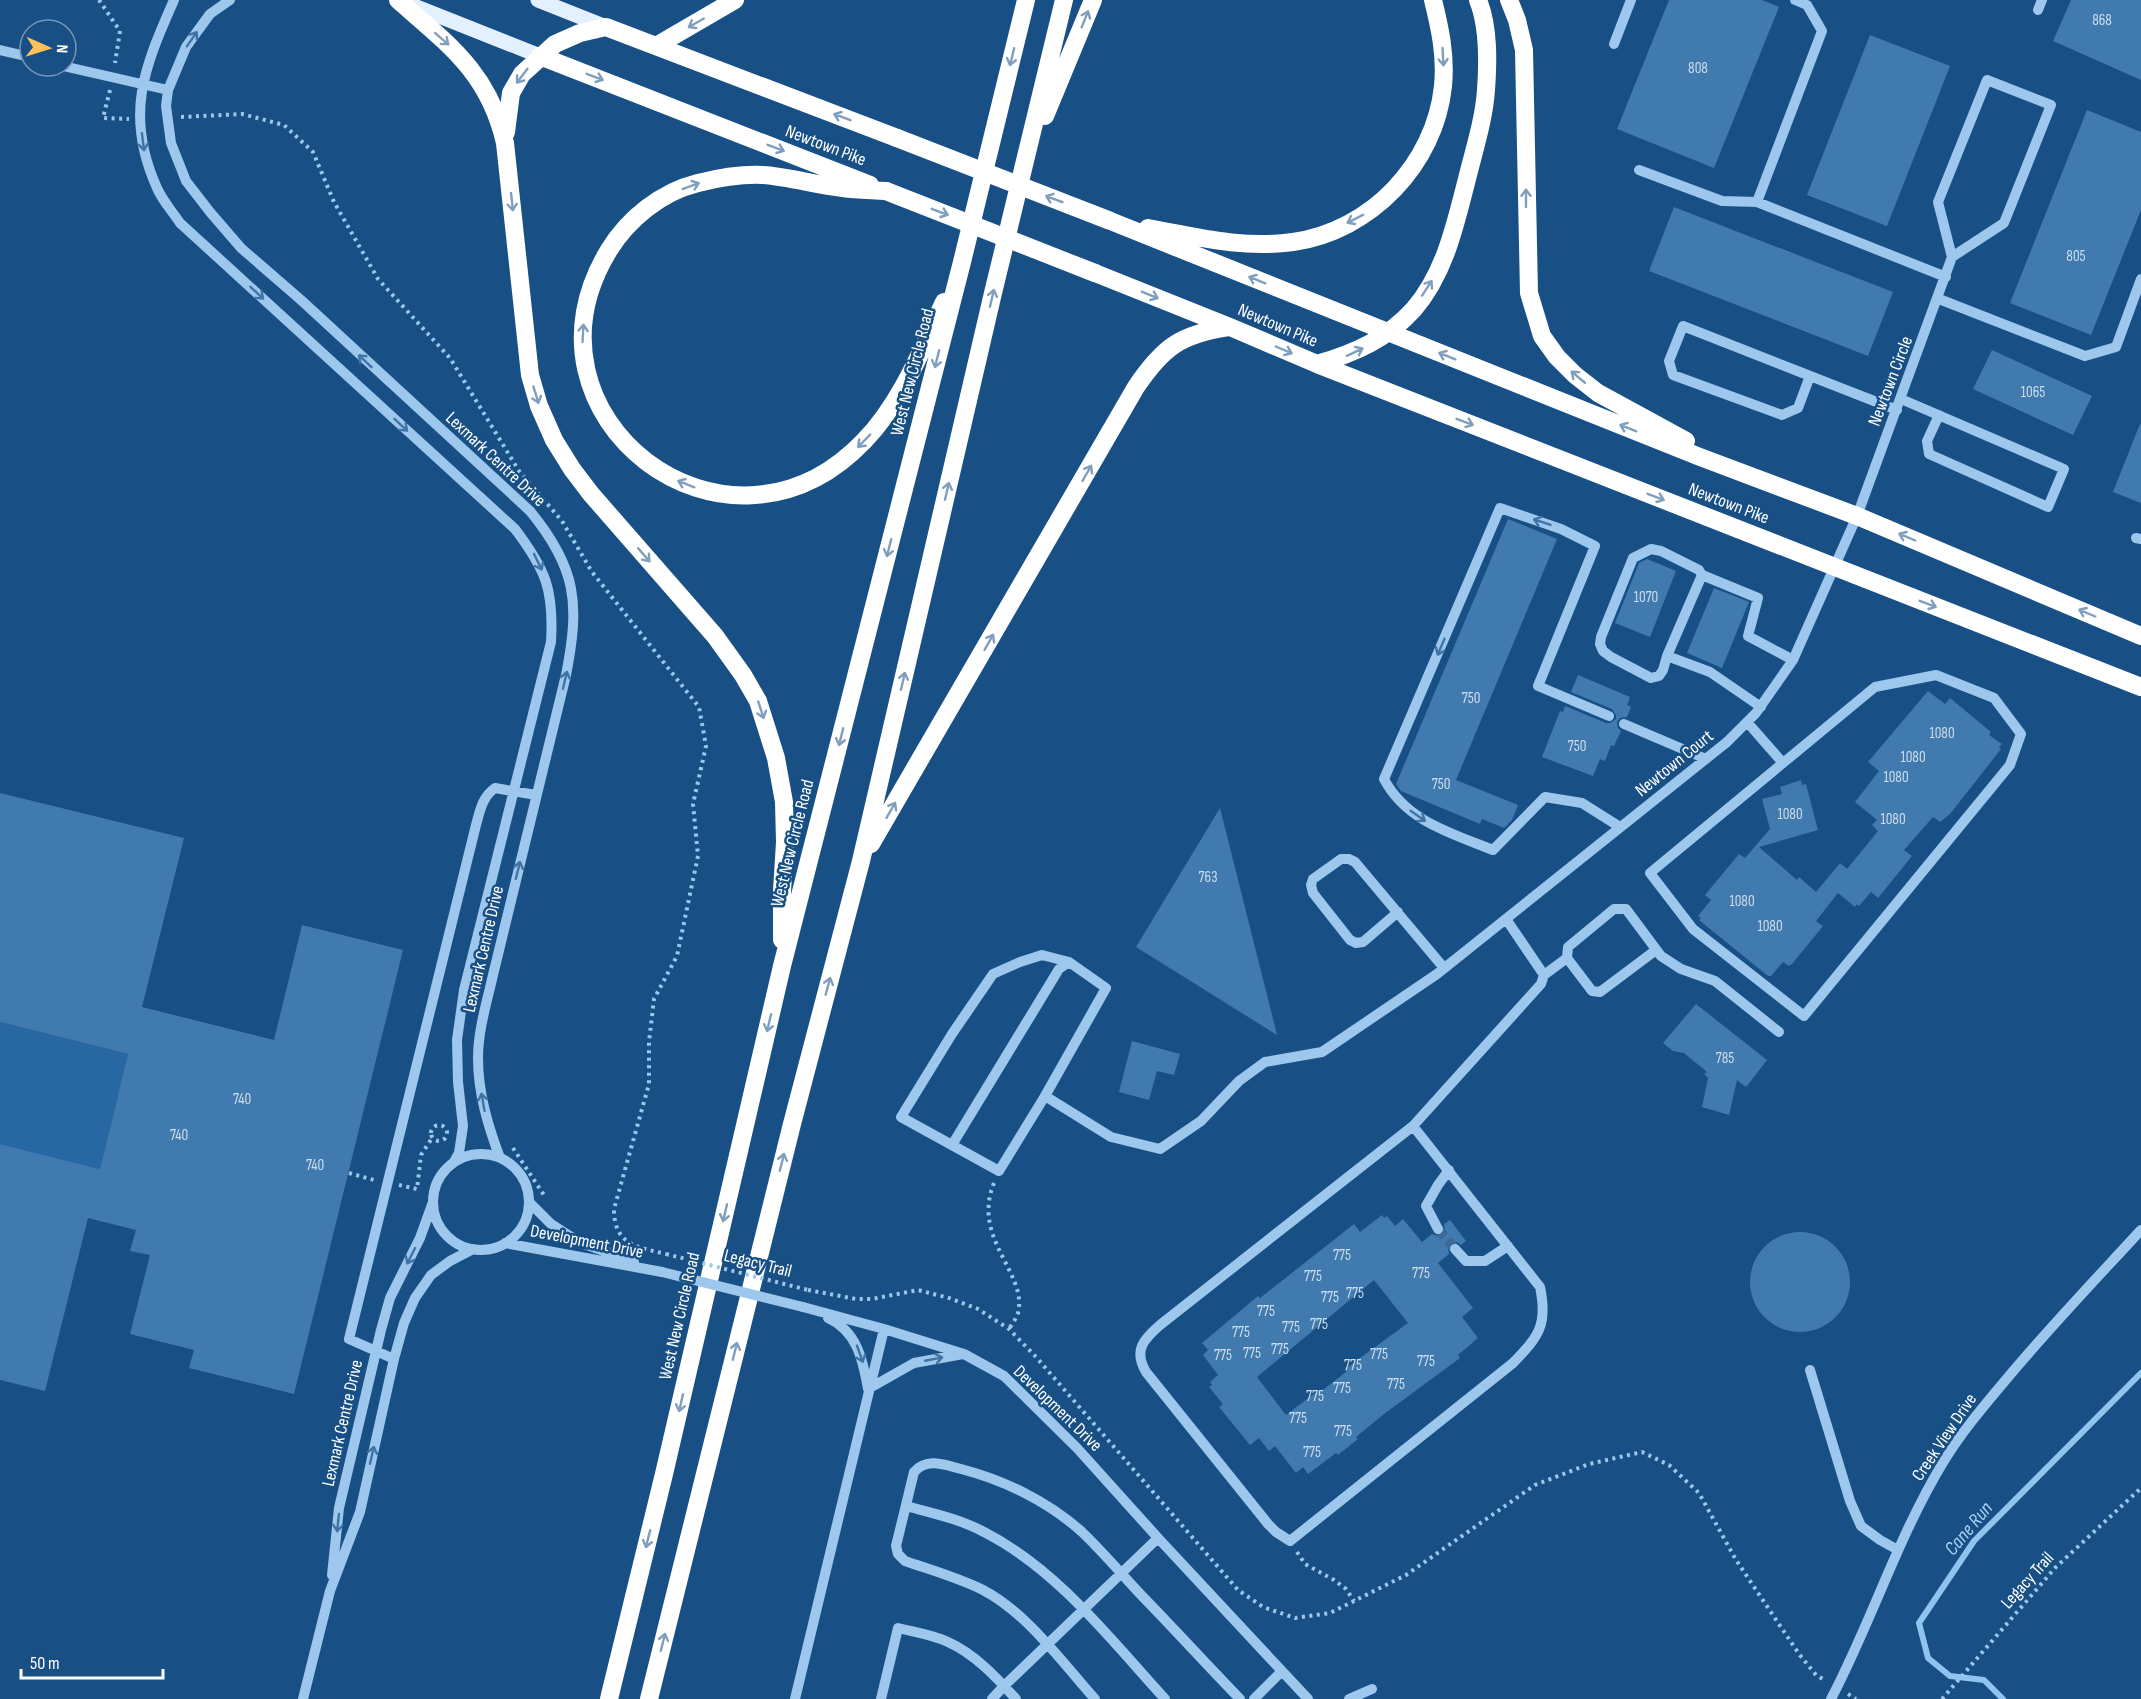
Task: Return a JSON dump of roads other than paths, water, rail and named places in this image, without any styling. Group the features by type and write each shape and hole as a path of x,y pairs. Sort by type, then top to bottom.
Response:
{"highway":[{"path":"398,0 457,52 476,75 499,118 505,143 530,375 554,440 591,494 715,636 743,675 758,701 776,758 784,802 782,966"},
{"path":"656,46 735,0"},
{"name":"West New Circle Road","path":"609,1699 664,1474 782,966 962,262 1026,0"},
{"path":"650,1699 792,1124 861,861 1064,0"},
{"path":"1023,170 1093,0"},
{"path":"1108,220 1217,242 1258,244 1294,242 1328,233 1361,217 1389,196 1408,174 1436,122 1443,87 1444,58 1441,30 1433,0"},
{"path":"1317,364 1348,355 1390,333 1415,308 1435,277 1452,236 1476,143 1486,91 1487,44 1478,0"},
{"path":"1509,0 1517,20 1524,50 1529,293 1542,336 1557,357 1598,393 1757,478"},
{"path":"505,143 511,93 522,74 555,44 580,33 606,27"},
{"name":"Newtown Pike","path":"606,27 1108,220 1857,516 2141,636"},
{"name":"Newtown Pike","path":"540,56 2141,687"},
{"path":"886,191 844,188 762,175 696,183 667,195 642,212 618,235 600,266 587,299 582,336 586,374 603,413 626,444 654,467 684,485 717,495 751,496 784,490 816,478 865,441 887,413 914,364 962,262"},
{"path":"861,861 1136,387 1153,362 1189,335 1230,327"}],"main road":[{"name":"Newtown Pike","path":"398,0 540,56"},
{"name":"Newtown Pike","path":"538,0 606,27"}],"street":[{"name":"Lexmark Centre Drive","path":"174,0 153,47 142,83 140,120 144,152 157,189 180,222 515,528 535,555 544,575 550,598 551,642 464,990 457,1040 458,1082 463,1126 459,1153 454,1162"},
{"name":"Lexmark Centre Drive","path":"230,0 210,14 191,40 168,90 166,106 171,143 186,181 241,248 507,489 549,535 566,566 573,595 574,635 482,1021 478,1057 485,1112 500,1158"},
{"path":"1614,44 1631,0"},
{"path":"1757,202 1822,31 1807,5 1795,0"},
{"path":"0,50 18,54"},
{"path":"78,69 168,90"},
{"path":"1987,80 2051,105 2004,223 1953,257 1938,202 1987,80"},
{"path":"1639,170 1722,201 1757,202 1946,277"},
{"name":"Newtown Circle","path":"1857,516 1953,257"},
{"path":"1939,299 2085,356 2116,347 2141,279"},
{"path":"1810,376 1798,408 1782,415 1673,375 1669,361 1683,326 1810,376 1939,415 2064,469 2048,507 1929,454 1927,441 1939,415"},
{"path":"1609,716 1538,686 1595,546 1561,529 1500,508 1384,779 1391,794 1419,819 1492,850 1545,797 1582,803 1620,828"},
{"name":"Newtown Court","path":"1045,1096 1111,1137 1160,1149 1202,1121 1239,1081 1265,1062 1322,1052 1441,971 1706,759 1761,707 1793,660 1857,516"},
{"path":"1702,575 1659,676 1651,678 1603,651 1600,645 1601,637 1633,558 1651,549 1699,570 1702,575 1758,598 1748,636 1793,660"},
{"path":"1667,656 1710,672 1761,707"},
{"path":"1936,675 1994,698 2021,734 2010,765 1804,1016 1693,929 1650,873 1784,763 1875,687 1936,675"},
{"path":"1747,722 1784,763"},
{"path":"1629,726 1706,759"},
{"path":"394,1359 349,1339 482,803 495,788 536,795"},
{"path":"1398,912 1363,942 1356,943 1350,940 1313,893 1313,879 1341,859 1355,862 1398,912 1441,971"},
{"path":"1656,950 1600,992 1592,991 1567,958 1568,947 1614,909 1626,909 1661,956 1681,969 1715,981 1779,1032"},
{"path":"1506,919 1544,975"},
{"path":"1042,955 1070,962 1106,988 1045,1096 999,1171 902,1117 952,1034 993,974 1042,955"},
{"path":"1413,1126 1540,1287 1544,1307 1542,1321 1537,1334 1513,1363 1290,1540 1268,1524 1146,1372 1140,1359 1143,1343 1147,1336 1170,1317 1413,1126 1541,984 1544,975 1567,958"},
{"path":"952,1145 1059,969 1070,962"},
{"path":"484,1154 500,1158 512,1165 527,1188 529,1202 526,1218 518,1233 505,1243 484,1250 460,1245 449,1238 435,1215 433,1202 439,1179 454,1162 468,1155 484,1154"},
{"path":"1438,1229 1426,1206 1449,1170"},
{"name":"Lexmark Centre Drive","path":"330,1591 339,1508 390,1299 420,1238 433,1202"},
{"name":"Development Drive","path":"529,1202 551,1224 579,1242 663,1272"},
{"name":"Creek View Drive","path":"1831,1699 1844,1675 1898,1550 1945,1460 1977,1415 2044,1334 2141,1230"},
{"name":"Development Drive","path":"505,1243 559,1251 663,1272 884,1329 964,1353 1004,1376 1077,1448 1308,1699"},
{"path":"1455,1249 1466,1261 1485,1261 1508,1246"},
{"name":"Lexmark Centre Drive","path":"303,1699 330,1591 360,1512 404,1323 420,1290 431,1275 450,1260 473,1249"},
{"path":"802,1307 835,1322 846,1330 862,1357 868,1389"},
{"path":"795,1699 884,1329"},
{"path":"868,1389 914,1363 964,1353"},
{"path":"1810,1370 1850,1501 1861,1526 1898,1550"},
{"path":"1095,1699 1020,1617 982,1590 905,1561 898,1554 896,1546 914,1472 926,1464 937,1463 982,1474 1045,1505 1081,1532 1240,1699"},
{"path":"906,1506 961,1522 985,1532 1015,1551 1045,1574 1084,1611 1165,1699"},
{"path":"992,1699 1158,1538"},
{"path":"881,1699 898,1628 947,1641 980,1664 1017,1699"},
{"path":"1254,1699 1282,1671"},
{"path":"1349,1699 1372,1689"}],"waterway":[{"name":"Cane Run","path":"2003,1699 1984,1680 1950,1676 1928,1658 1919,1623 1974,1541 2141,1373"}],"tunnel":[{"path":"1438,1229 1455,1249"}]}
